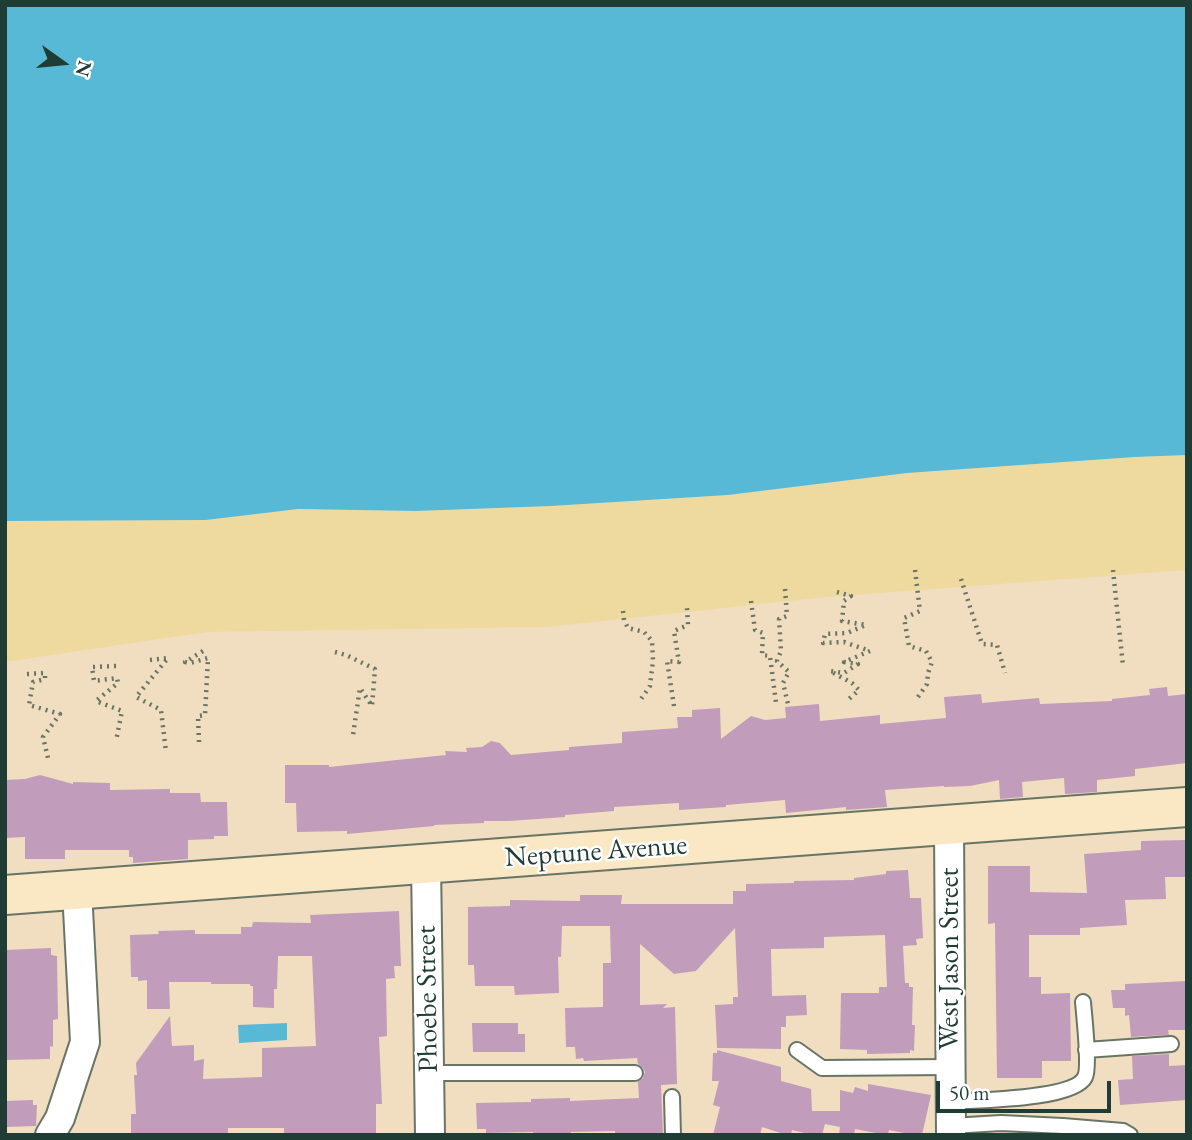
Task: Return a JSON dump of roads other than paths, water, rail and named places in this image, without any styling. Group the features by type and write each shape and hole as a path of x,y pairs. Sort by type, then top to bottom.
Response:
{"street":[{"name":"Neptune Avenue","path":"5,895 1187,807"},
{"name":"West Jason Street","path":"949,826 951,1121"},
{"name":"Phoebe Street","path":"426,864 430,1135"},
{"path":"50,1135 60,1118 85,1042 77,890"}],"lane":[{"path":"951,1121 1077,1086 1086,1076 1083,1002"},
{"path":"1086,1050 1171,1044"},
{"path":"797,1050 822,1068 950,1067"},
{"path":"429,1073 635,1073"},
{"path":"672,1097 673,1135"},
{"path":"951,1121 1063,1126 1122,1131 1130,1135"}],"water":[{"path":"5,5 1187,5 1187,455 907,473 728,495 551,506 416,511 298,509 206,520 5,521"},
{"path":"287,1023 287,1040 239,1043 238,1025"}]}
